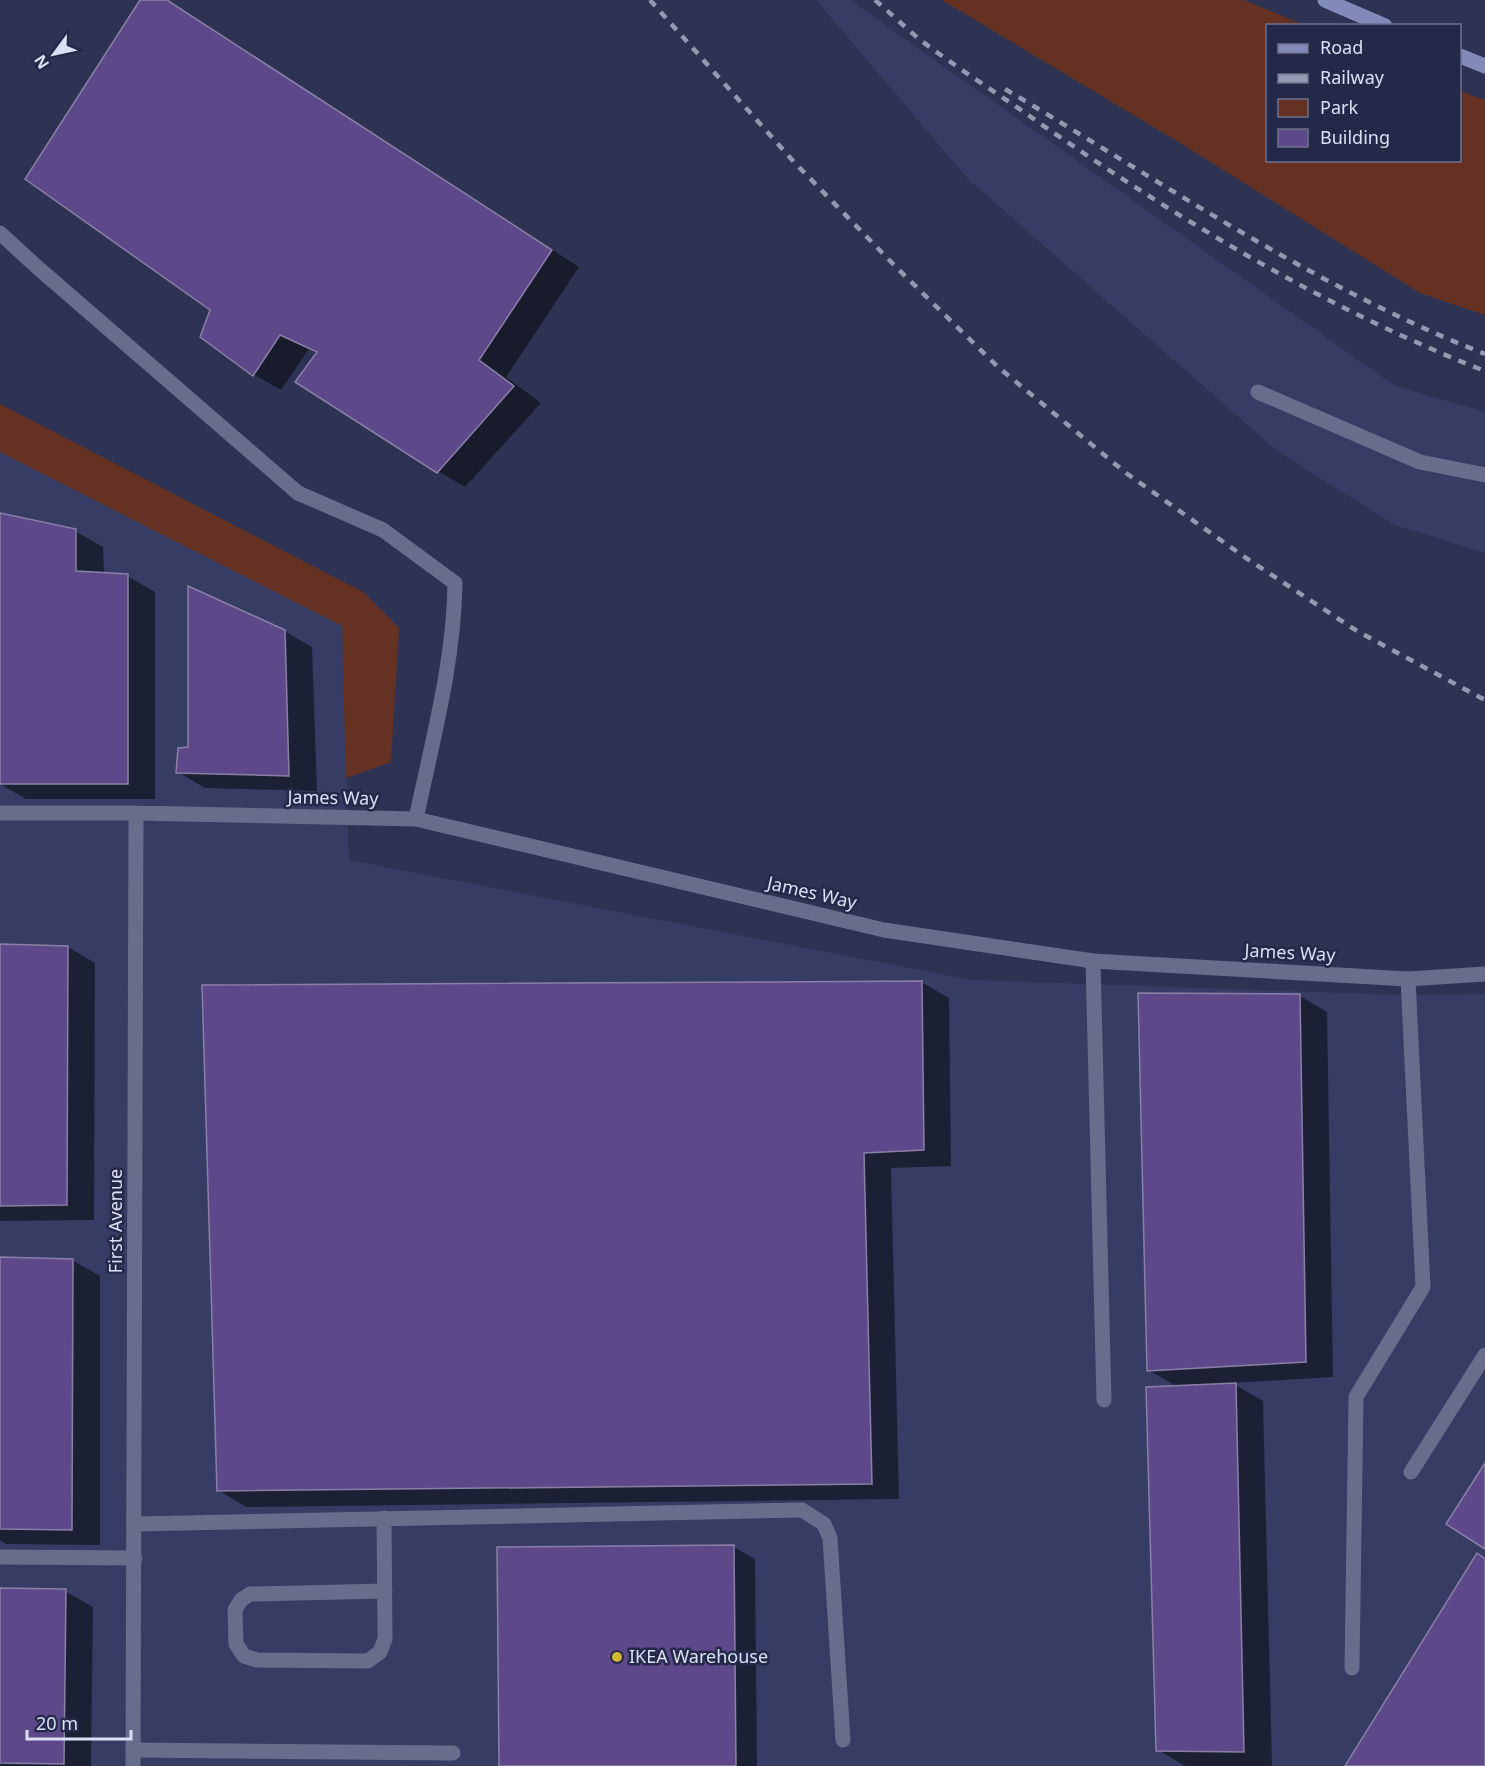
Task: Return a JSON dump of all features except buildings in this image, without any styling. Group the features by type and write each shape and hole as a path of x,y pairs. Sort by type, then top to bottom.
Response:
{"main road":[{"path":"1325,0 1380,24"},
{"path":"1461,56 1485,66"}],"street":[{"path":"0,233 298,493 383,530 455,583 455,617 443,692 416,819"},
{"path":"1258,392 1420,462 1485,475"},
{"path":"0,813 136,813"},
{"name":"James Way","path":"136,813 416,819 884,930 1093,961 1408,979 1485,974"},
{"name":"First Avenue","path":"134,1766 136,813"},
{"path":"1093,961 1104,1400"},
{"path":"1352,1668 1356,1397 1423,1287 1408,979"},
{"path":"1411,1472 1485,1355"},
{"path":"135,1524 802,1510 824,1524 830,1538 843,1740"},
{"path":"384,1518 385,1591 385,1639 380,1652 368,1661 257,1660 244,1656 236,1644 235,1610 241,1600 250,1594 385,1591"},
{"path":"0,1557 135,1558"},
{"path":"134,1750 453,1753"}],"shaded area":[{"path":"816,0 850,0 1395,386 1485,412 1485,553 1395,525 1277,451 968,179"},
{"path":"0,452 342,626 349,860 972,980 1397,995 1485,994 1485,1766 0,1766"}],"green space":[{"path":"942,0 1244,0 1302,24 1266,24 1266,162 1461,162 1461,91 1485,100 1485,315 1420,293 1180,143"},
{"path":"0,404 363,592 399,628 391,762 346,778 342,626 0,452"}],"railway":[{"path":"650,0 794,162 998,367 1126,473 1246,558 1357,631 1485,700"},
{"path":"875,0 919,39 948,60 1091,158 1199,227 1254,260 1368,320 1485,371"},
{"path":"1005,89 1299,265 1422,327 1485,354"}],"place":[{"name":"IKEA Warehouse","path":"617,1657"}]}
